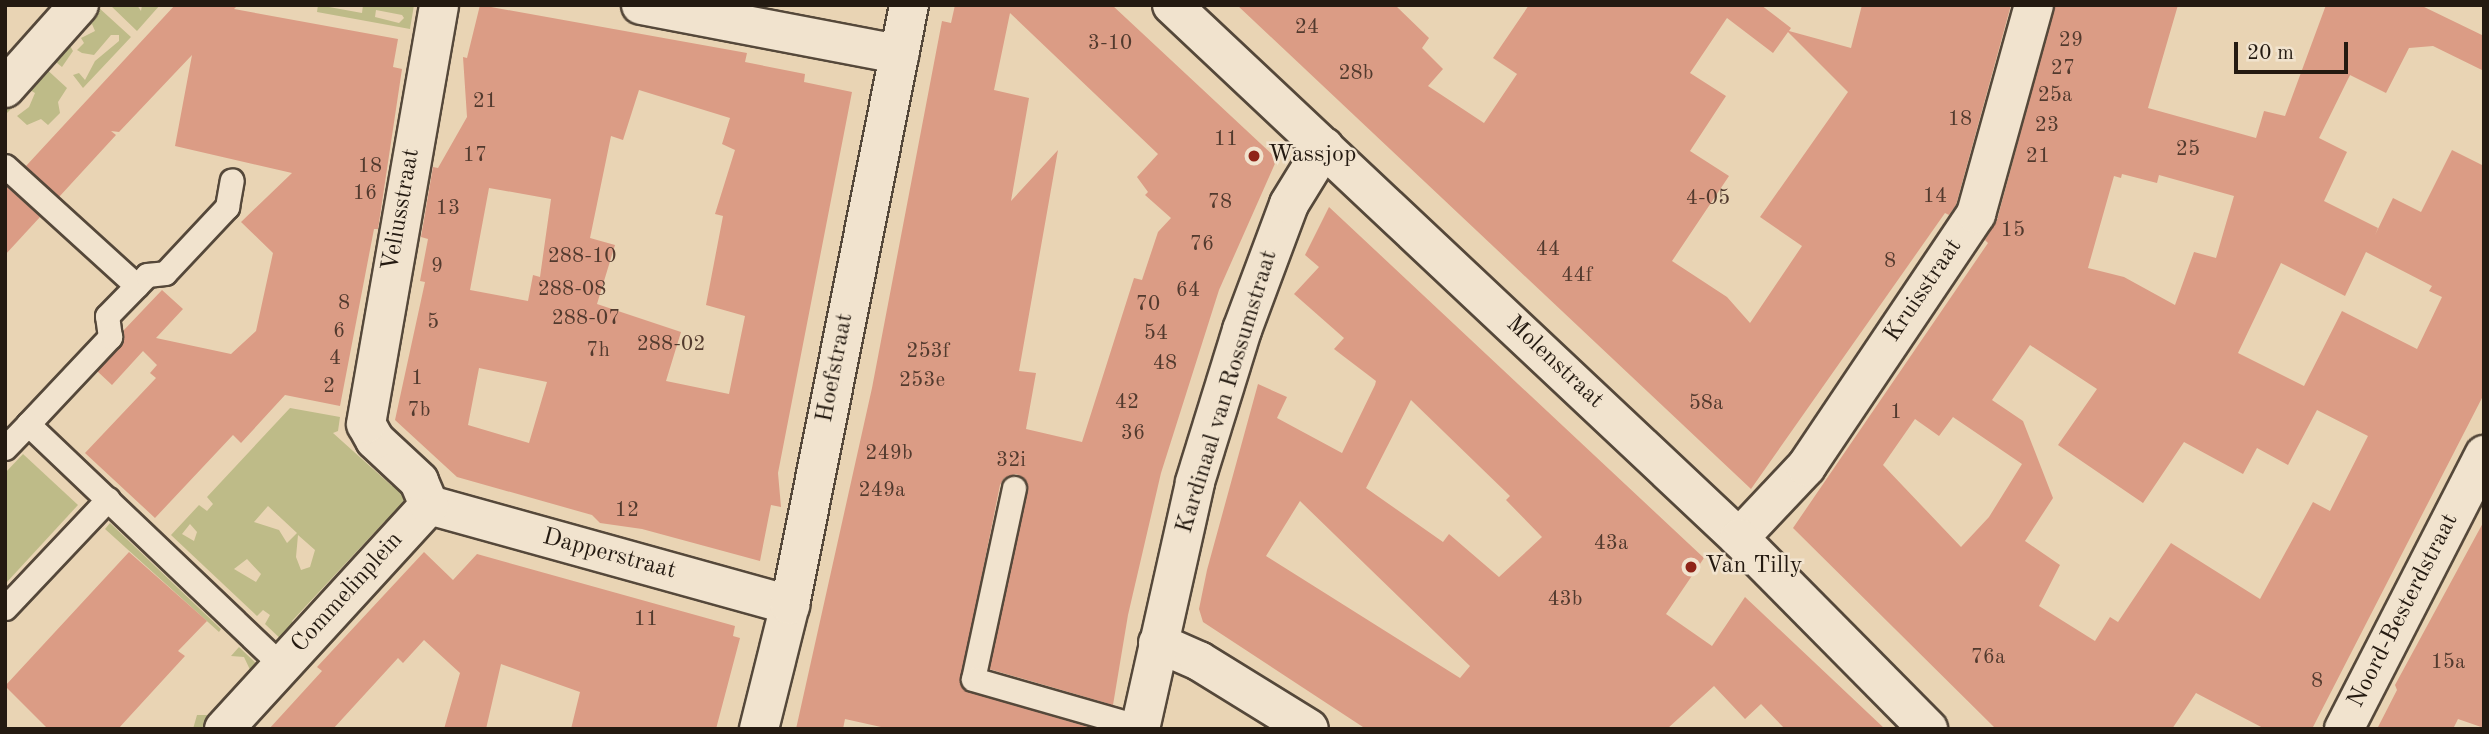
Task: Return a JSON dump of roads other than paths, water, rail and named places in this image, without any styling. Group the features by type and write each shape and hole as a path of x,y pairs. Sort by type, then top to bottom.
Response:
{"street":[{"path":"5,88 79,5"},
{"name":"Veliusstraat","path":"429,505 419,481 368,431 366,415 439,5"},
{"path":"641,5 899,54"},
{"name":"Hoefstraat","path":"759,729 790,605 909,5"},
{"name":"Molenstraat","path":"1172,5 1739,538 1928,729"},
{"name":"Kruisstraat","path":"1739,538 1807,467 1976,214 2034,5"},
{"name":"Kardinaal van Rossumstraat","path":"1140,728 1195,482 1242,330 1289,204 1324,147"},
{"name":"Noord-Besterdstraat","path":"2344,729 2484,455"},
{"name":"Dapperstraat","path":"429,505 790,605"},
{"name":"Commelinplein","path":"282,666 429,505"},
{"path":"1158,643 1199,661 1308,729"},
{"path":"224,729 282,666"}],"lane":[{"path":"5,166 137,286"},
{"path":"5,448 110,337 107,316 147,275 165,273 227,207 232,180"},
{"name":"Commelinplein","path":"27,424 282,666"},
{"path":"1014,488 973,679 1140,728"},
{"path":"5,608 108,499"}],"place":[{"name":"Wassjop","path":"1254,156"},
{"name":"Van Tilly","path":"1691,567"}]}
